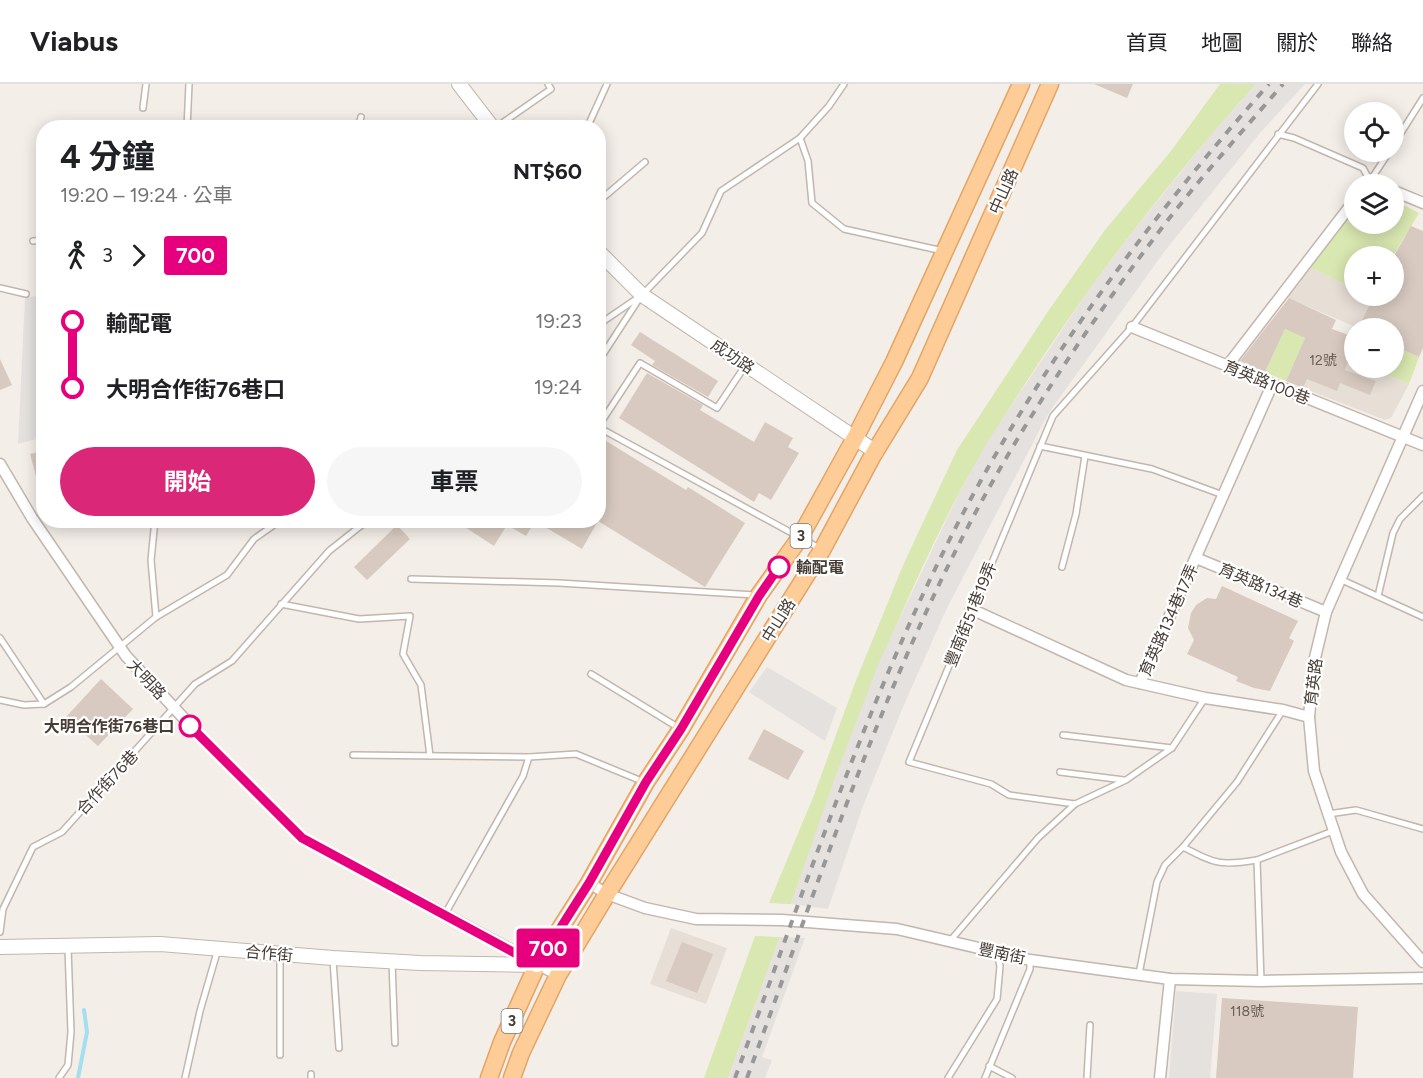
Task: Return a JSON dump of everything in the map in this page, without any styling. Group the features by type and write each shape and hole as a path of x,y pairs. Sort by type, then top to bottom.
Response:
{"main road":[{"name":"中山路","path":"489,1078 502,1041 537,965 589,883 646,782 681,729 759,596 799,539 855,438 894,362 1021,84"},
{"name":"中山路","path":"512,1078 521,1053 558,975 822,550 920,378 1050,84"}],"street":[{"path":"459,84 488,120"},
{"path":"1404,195 1423,203"},
{"path":"1228,365 1344,214"},
{"name":"成功路","path":"606,259 642,295 876,452"},
{"name":"育英路100巷","path":"1132,327 1423,445"},
{"name":"育英路134巷17弄","path":"1140,683 1272,384"},
{"name":"育英路","path":"1423,391 1326,612 1314,662 1309,717 1314,771 1341,852 1363,894 1423,962"},
{"name":"大明路","path":"0,464 36,524"},
{"name":"大明路","path":"39,528 120,647 173,707 302,838 558,975"},
{"name":"育英路134巷","path":"1196,558 1326,612"},
{"path":"971,609 1126,680 1205,698 1283,710 1309,717"},
{"name":"豐南街","path":"589,883 607,894 645,908 696,919 782,920 897,929 1030,960 1139,976 1261,981 1423,978"},
{"name":"合作街","path":"0,948 160,944 333,958 537,965"},
{"path":"1160,1078 1170,979"}],"lane":[{"path":"143,108 146,84"},
{"path":"187,120 189,84"},
{"path":"506,120 551,89 548,84"},
{"path":"591,120 607,84"},
{"path":"606,350 642,295 702,233 721,190 800,138 829,106 844,84"},
{"name":"豐南街51巷19弄","path":"1076,804 1009,795 991,784 909,762 1053,416 1132,327 1318,84"},
{"path":"1404,128 1423,98"},
{"path":"1278,134 1294,138 1363,168 1367,174"},
{"path":"800,138 808,161 812,203 844,229 944,251"},
{"path":"606,195 645,162"},
{"path":"0,288 26,294"},
{"path":"606,320 642,295"},
{"path":"606,415 640,363 717,408 746,364"},
{"path":"606,431 822,550"},
{"path":"1040,446 1152,469 1224,496"},
{"path":"1062,567 1076,514 1085,456"},
{"path":"1378,596 1393,533 1400,519 1423,495"},
{"path":"154,528 151,560 156,617"},
{"path":"0,700 24,705 44,704 71,687 156,617 227,575 254,539 270,528"},
{"name":"合作街76巷","path":"0,932 3,909 33,847 62,832 195,684 232,661 329,551 358,528"},
{"path":"411,579 559,583 719,591 759,596"},
{"path":"1342,580 1423,617"},
{"path":"281,604 358,619 410,616 404,654 422,686 430,756"},
{"path":"0,638 44,704"},
{"path":"591,674 681,729"},
{"path":"950,941 1038,838 1076,804 1126,780 1172,748 1205,698"},
{"path":"1139,976 1157,882 1165,865 1183,847 1237,782 1283,710"},
{"path":"1063,735 1172,748"},
{"path":"353,755 529,757 576,754 646,782"},
{"path":"445,914 523,776 529,757"},
{"path":"1060,771 1126,780"},
{"path":"1327,814 1356,810 1423,829"},
{"path":"1183,847 1212,862 1232,864 1257,860 1333,831"},
{"path":"1257,860 1261,981"},
{"path":"59,1078 68,1065 71,1032 68,945"},
{"path":"185,1078 200,1011 219,948"},
{"path":"948,1078 997,999 1000,966 997,953"},
{"path":"280,955 280,1055"},
{"path":"333,958 339,1048"},
{"path":"392,960 394,1043"},
{"path":"985,1078 1030,969 1030,960"},
{"path":"1087,1078 1090,1025"},
{"path":"989,1066 1012,1078"}],"shaded area":[{"path":"1256,84 1305,84 1260,133 1164,252 1048,414 946,610 863,806 828,909 791,904 834,780 880,660 959,493 989,439 1088,291 1211,135"},
{"path":"1306,265 1344,284 1344,306 1369,306 1363,318 1344,318 1344,322 1281,295"},
{"path":"36,296 36,439 18,444 25,298"},
{"path":"1322,346 1344,356 1344,378 1395,378 1409,384 1391,418 1385,420 1303,388"},
{"path":"767,667 837,708 825,741 749,692"},
{"path":"671,928 727,948 706,1004 650,984"},
{"path":"780,937 805,938 762,1057 772,1060 765,1078 728,1078"},
{"path":"1176,991 1217,994 1210,1078 1169,1078"}],"green space":[{"path":"1220,84 1256,84 1193,156 1105,269 1049,347 982,452 934,543 888,644 847,747 791,904 769,903 814,795 855,683 904,563 957,450 1049,310 1105,230 1171,151"},
{"path":"1404,205 1419,213 1399,246 1344,246 1344,284 1306,265 1344,218 1344,234 1404,234"},
{"path":"1285,329 1305,338 1286,381 1265,372"},
{"path":"1404,350 1419,357 1409,384 1395,378 1404,378"},
{"path":"755,936 780,937 728,1078 704,1078"}],"building":[{"path":"1094,84 1133,84 1127,98"},
{"path":"1411,226 1423,231 1423,348 1419,357 1404,350 1404,318 1363,318 1369,306 1404,306 1404,246 1400,246"},
{"path":"1289,298 1336,320 1332,329 1344,333 1344,378 1368,378 1376,381 1370,395 1340,383 1337,391 1307,379 1303,388 1286,381 1305,338 1285,329 1265,372 1240,361"},
{"path":"640,332 718,381 708,397 652,365 655,361 631,345"},
{"path":"0,359 12,385 0,390"},
{"path":"647,373 703,405 700,410 754,442 765,422 793,438 788,447 799,453 771,500 759,493 754,502 619,418"},
{"path":"606,441 686,490 688,487 745,523 705,587 606,526"},
{"path":"36,453 36,476 30,454"},
{"path":"394,528 400,528 410,539 367,580 354,567"},
{"path":"466,528 505,528 494,546"},
{"path":"512,528 531,528 526,536"},
{"path":"547,528 594,528 582,549"},
{"path":"1222,586 1298,621 1289,638 1294,641 1270,691 1236,681 1238,677 1187,654 1194,640 1188,628 1191,613 1196,605 1207,598 1216,599"},
{"path":"101,679 133,709 98,746 66,717"},
{"path":"764,729 804,751 788,780 748,759"},
{"path":"682,942 713,954 697,993 666,981"},
{"path":"1222,998 1358,1007 1353,1078 1216,1078"}],"waterway":[{"path":"78,1078 87,1032 84,1010"}],"railway":[{"path":"735,1078 838,796 866,726 926,588 959,521 1026,404 1100,293 1182,186 1269,84"},
{"path":"747,1078 881,716 911,645 979,506 1042,399 1112,296 1190,192 1283,84"}],"bus line":[{"name":"700","path":"190,726 302,838 537,965 589,883 646,782 681,729 759,596 779,567"}],"place":[{"name":"輸配電","path":"779,567"},
{"name":"大明合作街76巷口","path":"190,726"}]}
